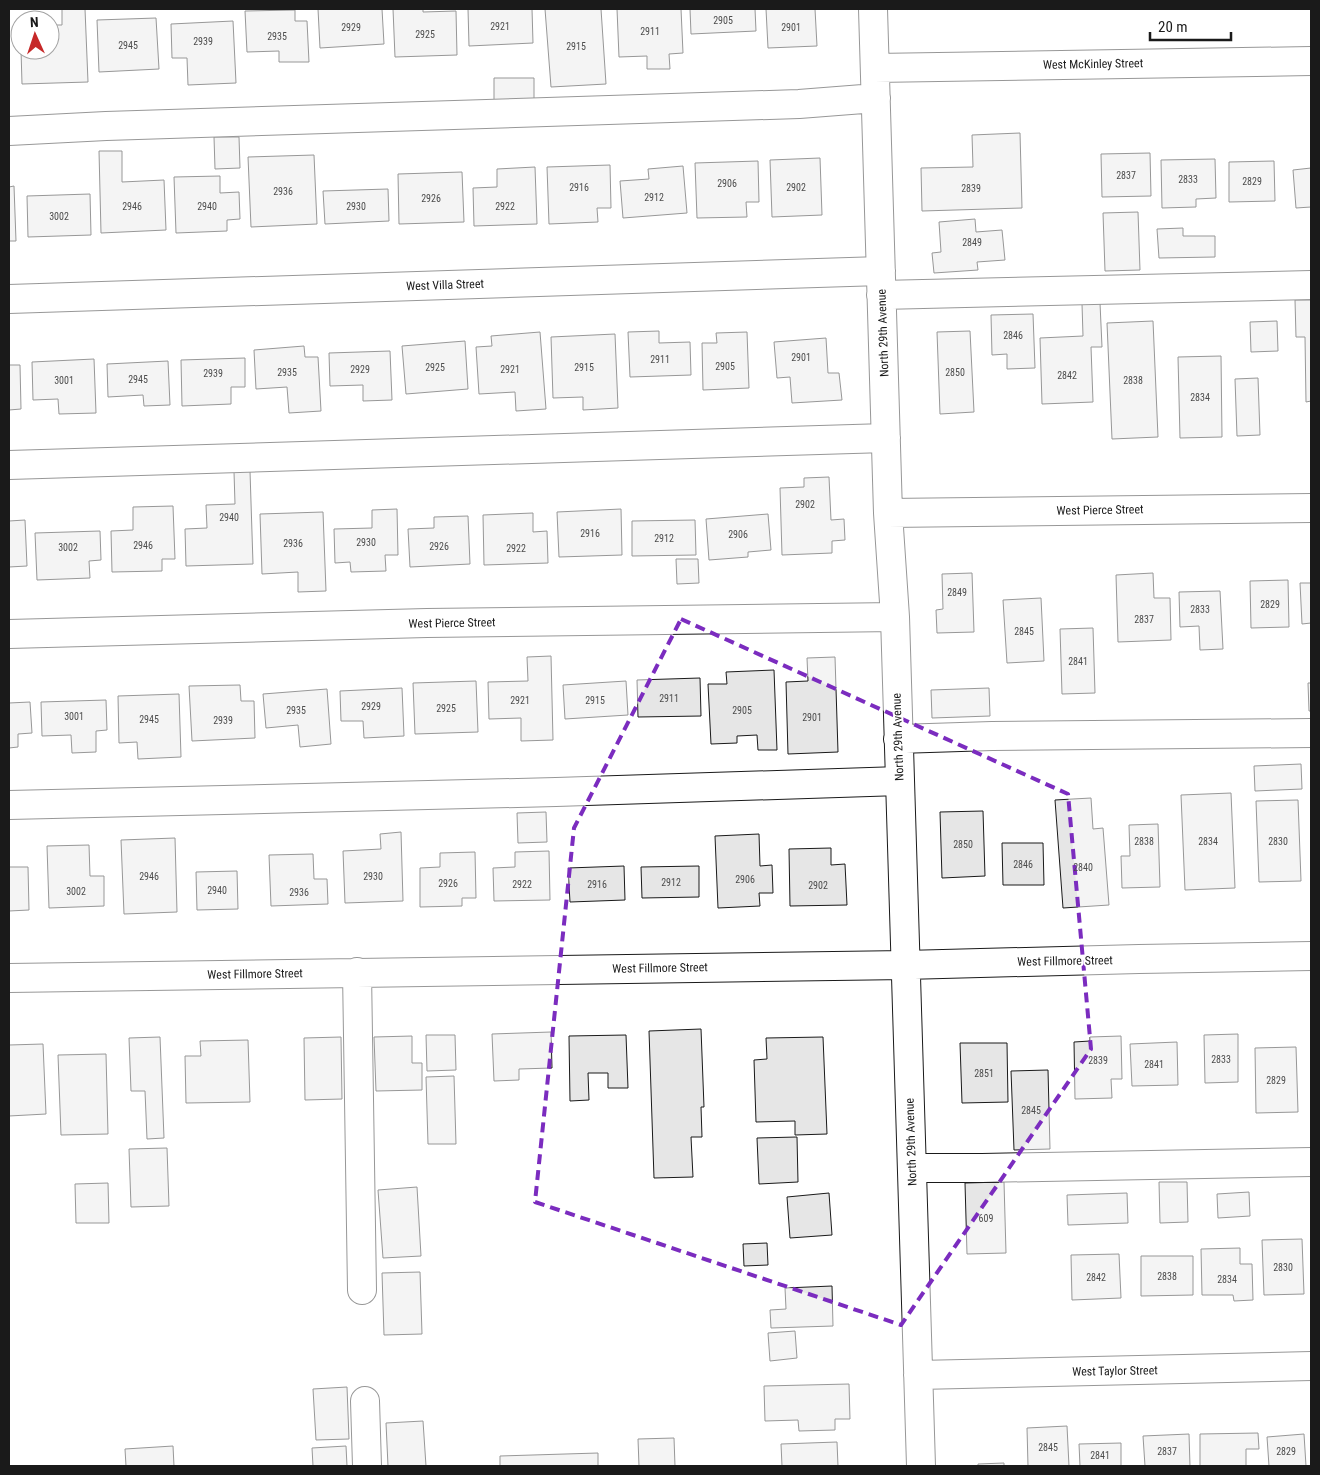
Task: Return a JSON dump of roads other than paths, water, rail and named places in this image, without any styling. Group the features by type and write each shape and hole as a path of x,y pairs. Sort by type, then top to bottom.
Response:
{"street":[{"name":"North 29th Avenue","path":"873,9 888,513 900,780 921,1466"},
{"name":"West McKinley Street","path":"875,68 1311,61"},
{"path":"9,131 789,104 876,98"},
{"name":"West Villa Street","path":"9,299 881,283 1311,285"},
{"path":"9,465 886,438"},
{"name":"West Pierce Street","path":"888,513 1311,508"},
{"name":"West Pierce Street","path":"9,634 427,623 894,617"},
{"path":"898,739 992,736 1311,733"},
{"path":"9,805 527,793 900,780"},
{"name":"West Fillmore Street","path":"9,978 905,965 1311,956"},
{"path":"357,972 362,1290"},
{"path":"912,1168 1311,1162"},
{"name":"West Taylor Street","path":"918,1375 1311,1366"},
{"path":"365,1401 367,1466"}]}
